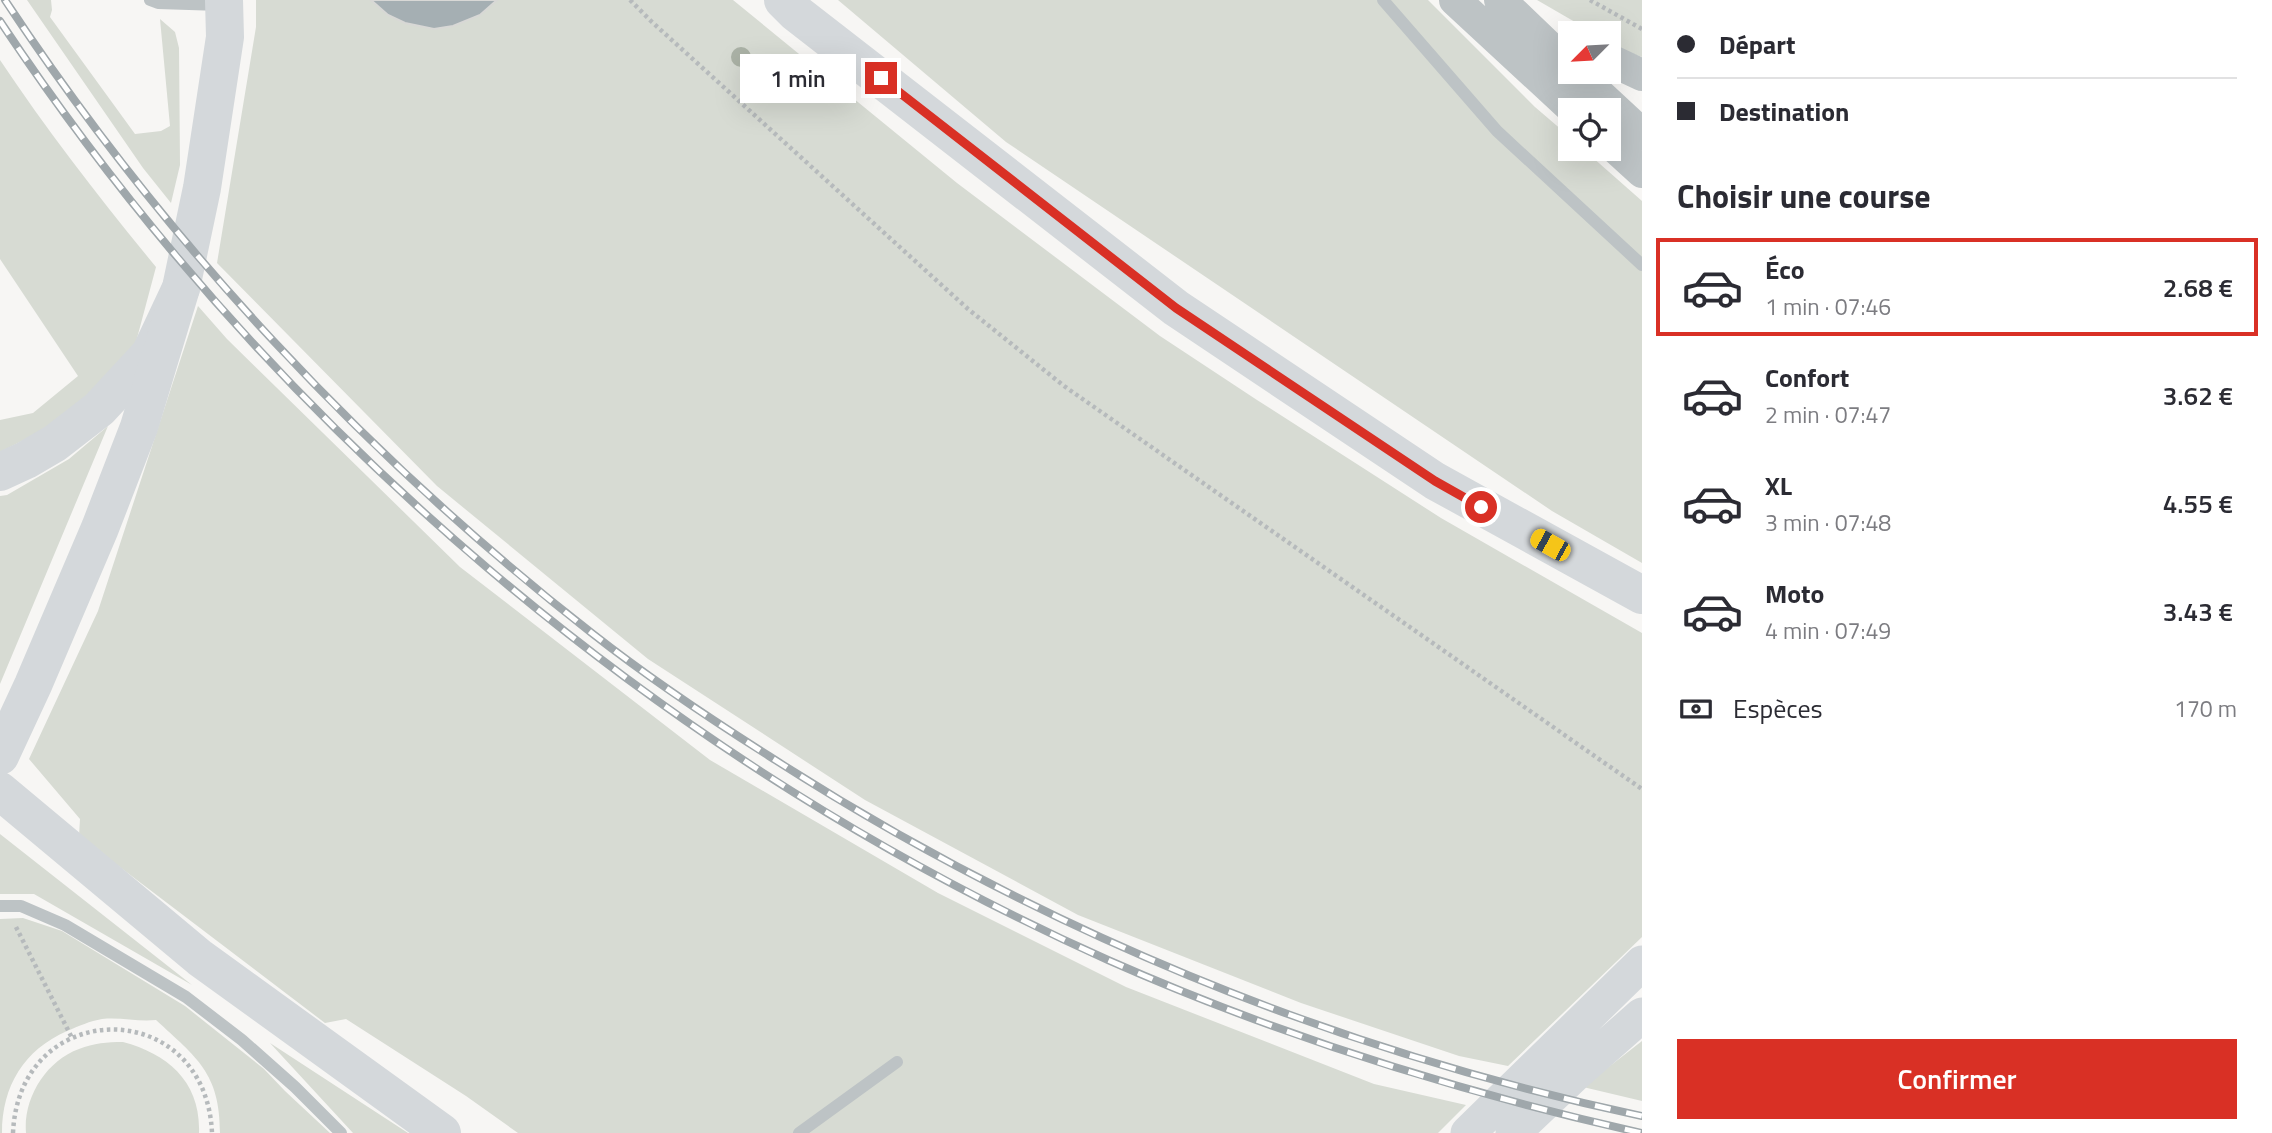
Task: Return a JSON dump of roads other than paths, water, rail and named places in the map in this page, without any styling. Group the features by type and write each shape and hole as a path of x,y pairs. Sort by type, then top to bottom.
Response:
{"main road":[{"path":"783,0 796,13 1176,308 1435,481 1642,596"},
{"path":"0,756 44,661 139,427 181,288 202,188 225,37 224,3"},
{"path":"0,472 55,443 99,409 150,354 181,288"},
{"path":"0,791 200,958 442,1133"},
{"path":"1468,1133 1642,963"},
{"path":"1513,1133 1642,1015"}],"street":[{"path":"1455,0 1561,98"},
{"path":"1500,0 1558,56"},
{"path":"1512,0 1558,33"},
{"path":"1621,65 1642,75"},
{"path":"1588,84 1642,134"},
{"path":"1621,153 1642,172"}],"lane":[{"path":"150,0 158,4 224,3"},
{"path":"1383,0 1497,131 1642,265"},
{"path":"0,906 21,906 65,925 186,997 242,1040 341,1133"},
{"path":"799,1133 897,1062"}],"railway":[{"path":"5,0 132,176 201,260 273,341 427,494 509,566 593,634 680,697 870,818 974,876 1189,976 1412,1056 1526,1089 1642,1116"},
{"path":"0,21 107,170 225,312 352,445 488,568 632,683 784,786 943,879 1108,960 1173,988 1371,1060 1506,1099 1642,1133"}]}
